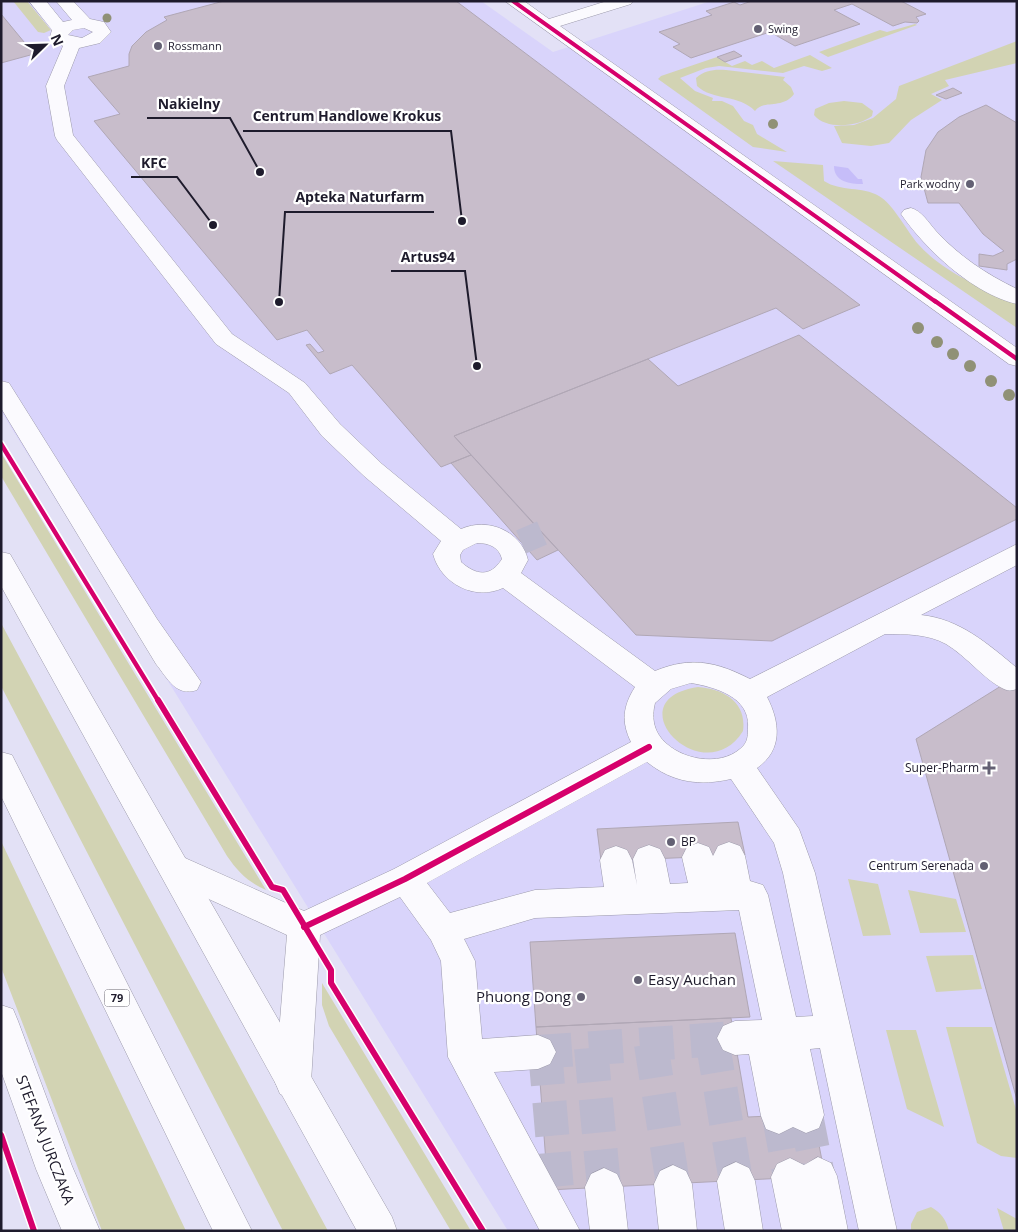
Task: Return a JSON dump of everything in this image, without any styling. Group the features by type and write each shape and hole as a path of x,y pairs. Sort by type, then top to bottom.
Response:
{"street":[{"path":"37,1 67,36"},
{"path":"64,1 84,23 68,26 56,86 64,136 224,339 297,388 331,430 374,470 457,540"},
{"path":"513,1 1017,359"},
{"path":"546,25 625,1"},
{"path":"911,214 929,238 946,255 976,276 1017,298"},
{"path":"1,388 147,626 166,656 187,682"},
{"path":"474,534 499,537 516,544 515,560 505,575 492,581 476,582 461,578 450,569 446,557 457,540 474,534"},
{"path":"749,693 1017,553"},
{"path":"1,561 378,1231"},
{"path":"505,575 653,685"},
{"path":"961,638 954,617 953,599 963,581"},
{"path":"882,624 913,623 936,627 961,638 1011,680"},
{"path":"704,672 729,679 749,693 760,708 764,721 764,732 754,753 738,765 718,771 688,770 674,765 650,748 641,733 638,720 639,706 644,695 653,685 678,673 704,672"},
{"path":"174,868 304,927 405,879 650,748"},
{"name":"79","path":"1,764 233,1231"},
{"path":"738,765 788,838 799,873 878,1231"},
{"path":"714,857 722,896"},
{"path":"649,859 656,899"},
{"path":"616,860 622,900"},
{"path":"405,879 443,930 458,961 466,1058 561,1230"},
{"path":"443,930 535,904 752,894 767,1036 792,1115"},
{"path":"294,1082 304,927"},
{"name":"STEFANA JURCZAKA","path":"1,1021 55,1169 81,1231"},
{"path":"767,1036 834,1031"},
{"path":"466,1058 538,1052"},
{"path":"801,1231 804,1177 829,1231"},
{"path":"736,1181 744,1231"},
{"path":"673,1184 678,1231"},
{"path":"604,1187 610,1231"},
{"path":"557,1190 561,1230"}],"shaded area":[{"path":"1,1 481,1 553,52 711,1 1017,1 1017,1231 508,1231 1,411"},
{"path":"834,166 848,168 858,179 862,179 863,184 848,183 840,179"}],"green space":[{"path":"13,1 27,1 51,30 44,33 38,32"},
{"path":"917,25 828,57 819,52 880,30 887,32"},
{"path":"1017,41 1017,63 945,80 949,86 931,94 942,100 911,120 889,143 871,146 842,143 834,126 854,125 873,118 896,99 899,86"},
{"path":"810,55 832,68 822,71 804,66 783,73 719,66 706,68 680,78 695,91 713,98 712,101 722,101 733,106 744,121 753,125 757,134 787,152 753,147 658,79 661,76 717,57 732,66 745,61 752,65 762,61 774,68"},
{"path":"714,70 785,77 783,80 791,87 794,94 784,102 759,107 755,111 741,102 711,94 697,86 696,78 703,73"},
{"path":"844,101 862,103 873,111 872,116 859,123 834,125 819,120 814,115 815,109 829,103"},
{"path":"773,161 823,165 824,181 837,187 866,191 879,196 895,211 918,244 928,254 964,279 1017,303 1017,328"},
{"path":"1,453 266,890 244,876 227,856 1,476"},
{"path":"1,623 328,1231 283,1231 1,686"},
{"path":"698,687 708,688 725,694 732,699 741,712 743,731 726,748 707,753 689,748 674,738 664,723 663,708 674,695"},
{"path":"1,841 186,1231 102,1231 1,967"},
{"path":"848,879 878,884 891,935 863,936"},
{"path":"908,890 956,899 966,932 920,933"},
{"path":"973,955 982,989 936,992 926,956"},
{"path":"322,983 471,1231 451,1231 329,1026 322,1005"},
{"path":"946,1027 992,1027 1017,1113 1017,1158 1001,1156 977,1143"},
{"path":"886,1030 916,1030 944,1127 907,1109"},
{"path":"931,1207 943,1217 949,1231 911,1231 911,1224 917,1212"},
{"path":"997,1208 1017,1219 1017,1231 1004,1231"}],"building":[{"path":"224,1 456,1 860,305 803,329 776,308 454,436 471,455 441,467 352,365 330,374 306,345 310,344 318,353 324,351 307,330 277,340 94,121 120,114 88,77 129,66 129,54 132,46 146,32 167,20 164,17"},
{"name":"Swing","path":"752,1 901,1 926,14 916,17 919,21 917,23 905,22 893,26 852,4 834,10 860,24 795,46 770,32 691,58 673,47 680,44 659,32 712,15 706,11 734,2 740,5"},
{"path":"1,14 34,54 1,63"},
{"path":"734,51 742,56 725,62 717,57"},
{"path":"953,88 962,93 946,99 936,95"},
{"name":"Park wodny","path":"986,105 1017,123 1017,259 1007,264 1007,270 979,266 979,254 993,256 1004,251 983,234 959,203 928,203 921,177 926,150 938,132 959,117"},
{"path":"799,335 1017,508 1017,519 772,641 636,635 454,436 648,359 678,386"},
{"path":"471,455 558,550 537,560 451,463"},
{"name":"Centrum Serenada","path":"1017,676 1017,1100 916,739"},
{"name":"BP","path":"738,822 745,855 601,861 597,829"},
{"name":"Easy Auchan","path":"735,933 750,1017 536,1027 530,942"},
{"path":"731,1018 748,1117 813,1114 825,1176 548,1190 536,1027"}],"tunnel":[{"path":"521,542 542,533"},
{"path":"712,1040 735,1038"},
{"path":"591,1048 712,1040"},
{"path":"712,1040 736,1181"},
{"path":"651,1044 673,1184"},
{"path":"545,1051 591,1048"},
{"path":"591,1048 604,1187"},
{"path":"538,1052 545,1051"},
{"path":"545,1051 557,1190"},
{"path":"806,1115 818,1176"},
{"path":"779,1116 790,1177"}],"cycle path":[{"path":"513,1 1017,359"},
{"path":"1,444 272,887 283,890 331,970 331,983 483,1231"},
{"path":"304,927 405,879 649,747"},
{"path":"1,1135 34,1231"}],"place":[{"name":"Swing","path":"758,29"},
{"name":"Rossmann","path":"158,46"},
{"name":"Nakielny","path":"260,172"},
{"name":"Park wodny","path":"970,184"},
{"name":"Centrum Handlowe Krokus","path":"462,221"},
{"name":"KFC","path":"213,225"},
{"name":"Apteka Naturfarm","path":"279,302"},
{"name":"Artus94","path":"477,366"},
{"name":"Super-Pharm","path":"989,768"},
{"name":"BP","path":"671,842"},
{"name":"Centrum Serenada","path":"984,866"},
{"name":"Easy Auchan","path":"638,980"},
{"name":"Phuong Dong","path":"581,997"}]}
